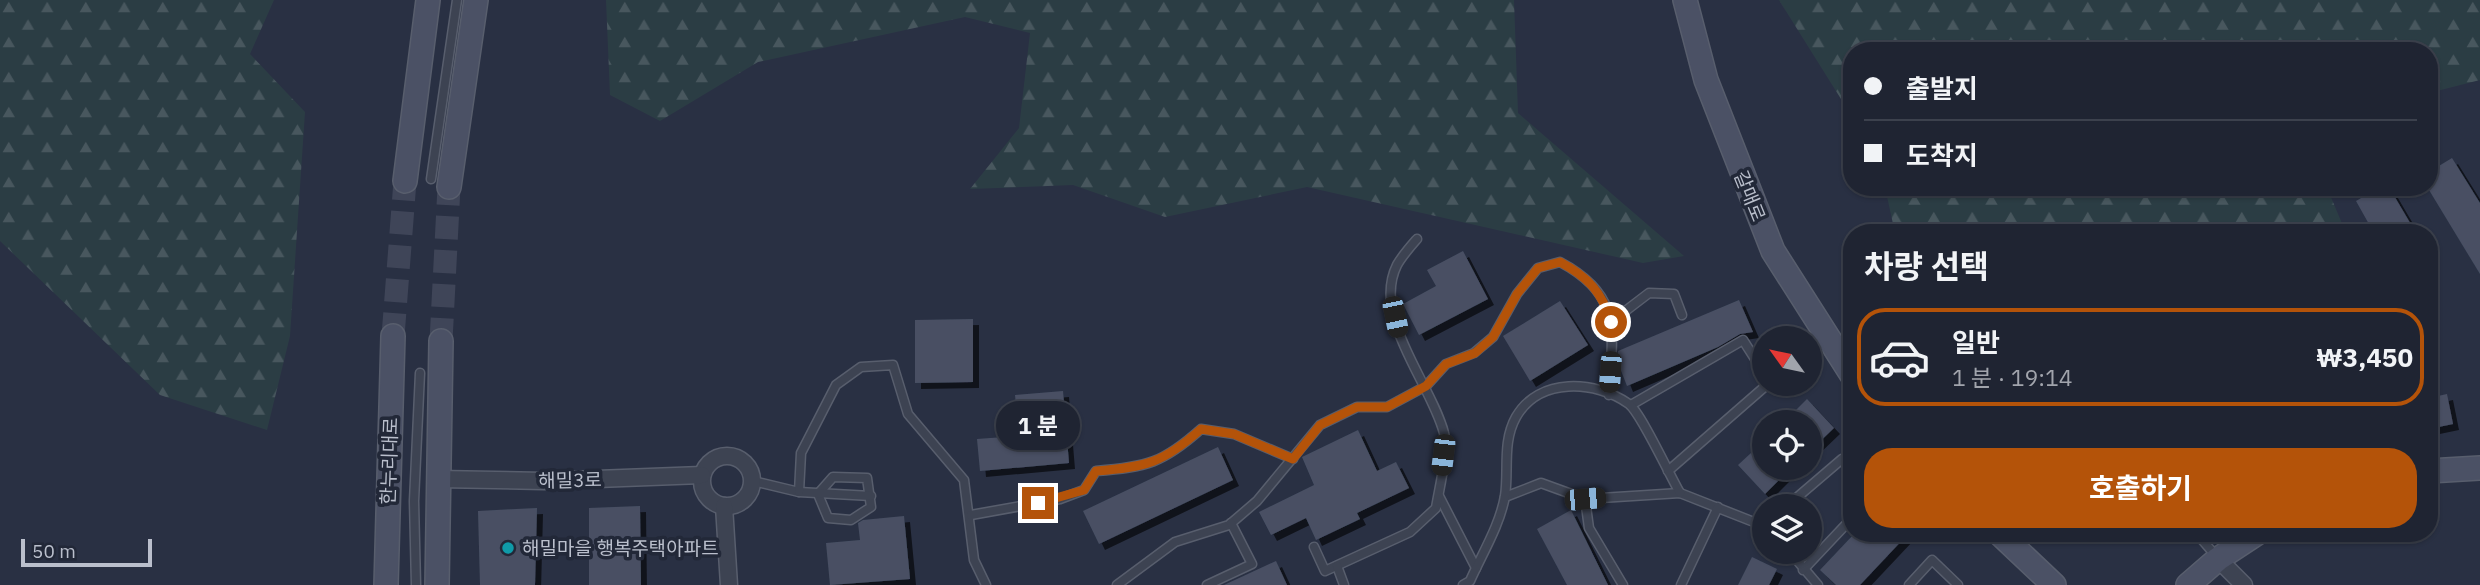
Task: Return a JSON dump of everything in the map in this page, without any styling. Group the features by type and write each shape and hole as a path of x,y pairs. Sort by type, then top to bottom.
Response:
{"street":[{"path":"405,181 428,0"},
{"path":"440,183 475,0"},
{"name":"갈매로","path":"1685,0 1706,80 1773,251 1843,361"},
{"name":"한누리대로","path":"386,585 393,336"},
{"path":"437,585 441,341"},
{"path":"726,455 735,456 748,466 753,481 751,490 740,503 724,506 709,498 702,483 702,475 711,461 726,455"},
{"path":"2438,470 2480,468"},
{"name":"해밀3로","path":"437,479 544,481 702,475"},
{"path":"724,506 729,585"},
{"path":"2008,542 2054,585"},
{"path":"2188,585 2218,559 2244,542"},
{"path":"2218,559 2244,585"}],"lane":[{"path":"440,183 457,0"},
{"path":"1314,547 1325,571 1410,532 1436,508 1445,435 1426,386 1400,338 1391,297 1396,266 1417,239"},
{"path":"1117,585 1175,542 1231,523 1257,501 1320,425 1357,407 1387,407 1426,386 1446,364 1475,353 1493,337 1517,294 1538,268 1560,262 1582,273 1604,297 1611,322 1609,395"},
{"path":"1611,322 1649,293 1674,293 1682,315"},
{"path":"1631,405 1743,340 1752,354"},
{"path":"799,492 801,453 836,385 862,367 893,365 908,414 964,480 971,515 974,560 986,585"},
{"path":"416,585 414,500 420,373"},
{"path":"1463,585 1470,581 1505,497 1506,450 1516,418 1538,393 1569,386 1594,388 1631,405 1680,493"},
{"path":"1668,471 1754,396"},
{"path":"971,515 1060,499 1084,490 1096,471 1135,468 1168,457 1201,429 1234,434 1293,459"},
{"path":"1801,494 1843,460"},
{"path":"834,477 867,478 871,507 851,520 828,518 818,494 834,477"},
{"path":"753,481 799,492 871,496"},
{"path":"1505,497 1541,483 1585,499 1680,493 1752,521"},
{"path":"1438,495 1476,568"},
{"path":"1585,499 1589,528 1623,585"},
{"path":"1681,585 1718,507"},
{"path":"1207,585 1252,564 1231,523"},
{"path":"1803,570 1843,528"},
{"path":"2204,542 2218,559"},
{"path":"1909,585 1932,560 1958,585"},
{"path":"1799,564 1818,585"},
{"path":"1337,566 1344,585"}],"green space":[{"path":"0,0 274,0 250,54 305,112 290,336 267,430 160,395 0,241"},
{"path":"606,0 1514,0 1518,113 1684,256 1643,263 1307,187 1165,217 1073,185 970,189 1019,128 1030,33 965,17 758,62 660,121 610,95"},
{"path":"1779,0 2480,0 2480,80 2438,91 2438,42 1843,42 1843,102"},
{"path":"1887,196 2330,196 2342,224 1893,224"}],"building":[{"path":"2452,158 2480,203 2480,274 2433,196 2438,196 2438,167"},
{"path":"2365,196 2394,196 2411,224 2369,224 2356,201"},
{"path":"1463,251 1488,299 1419,335 1403,304 1436,286 1427,270"},
{"path":"1739,300 1752,330 1752,332 1740,334 1718,347 1627,386 1618,363 1618,351"},
{"path":"1560,301 1588,345 1530,381 1503,336"},
{"path":"973,319 973,382 915,383 915,320"},
{"path":"1063,391 1069,463 980,471 977,439 1019,436 1015,395"},
{"path":"2447,394 2453,424 2438,427 2438,396"},
{"path":"1807,399 1817,410 1796,410"},
{"path":"1822,415 1834,428 1822,440"},
{"path":"1358,430 1377,471 1396,462 1409,488 1357,513 1360,519 1316,540 1306,518 1271,535 1259,512 1314,485 1302,457"},
{"path":"1218,447 1233,480 1099,544 1083,511"},
{"path":"1752,452 1752,480 1779,480 1765,494 1738,465"},
{"name":"해밀마을 행복주택아파트","path":"640,506 641,585 589,585 589,508"},
{"name":"해밀마을 행복주택아파트","path":"537,508 535,585 480,585 478,511"},
{"path":"1571,510 1608,585 1567,585 1537,529"},
{"path":"904,516 910,579 830,585 826,543 860,540 858,523 863,520"},
{"path":"1846,542 1900,542 1860,585 1836,585 1820,570"},
{"path":"1752,557 1752,564 1767,564 1777,569 1769,585 1738,585"},
{"path":"1276,561 1287,585 1224,585"}],"tunnel":[{"path":"393,336 405,181"},
{"path":"441,341 449,187"}],"place":[{"name":"해밀마을 행복주택아파트","path":"508,548"}],"route":[{"path":"1038,503 1060,499 1084,490 1096,471 1135,468 1168,457 1201,429 1234,434 1293,459 1320,425 1357,407 1387,407 1426,386 1446,364 1475,353 1493,337 1517,294 1538,268 1560,262 1582,273 1604,297 1611,322"}]}
